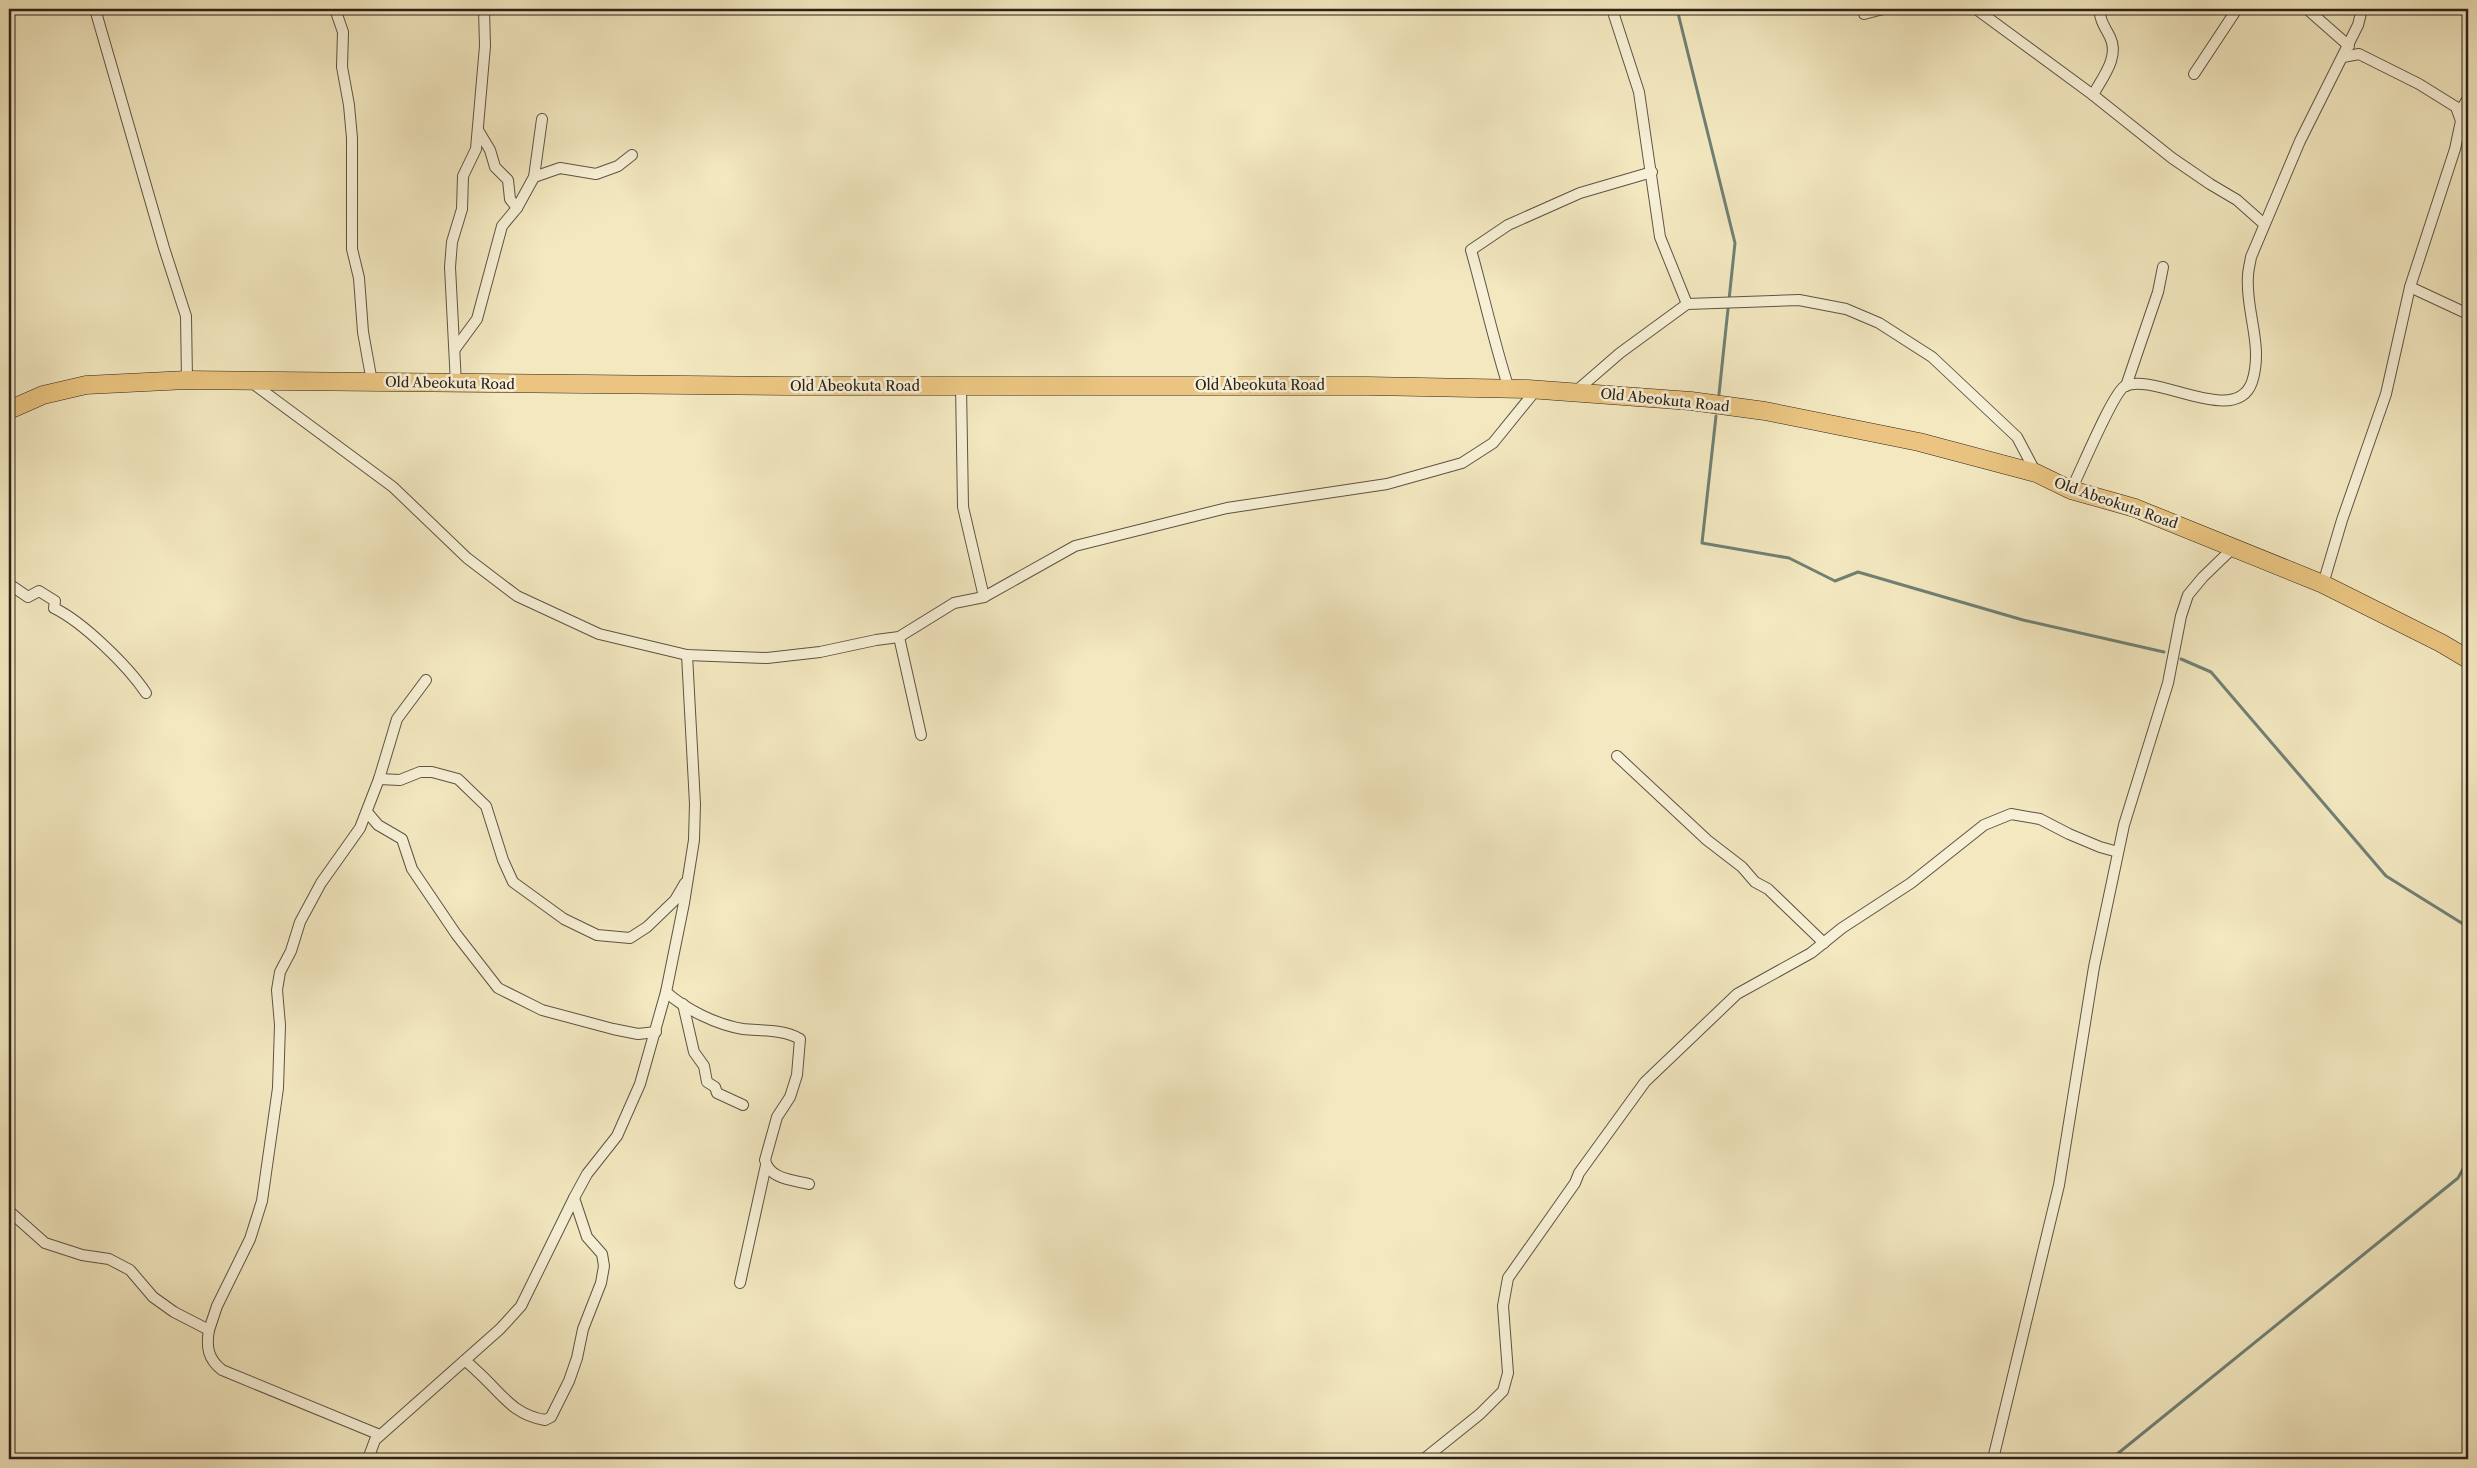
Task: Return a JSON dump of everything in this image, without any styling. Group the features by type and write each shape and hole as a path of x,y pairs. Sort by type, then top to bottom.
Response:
{"highway":[{"name":"Old Abeokuta Road","path":"9,410 44,396 86,385 187,380 456,384 1368,386 1509,388 1691,401 1765,411 1919,442 2036,473 2071,490 2135,508 2323,584 2441,643 2468,659"}],"street":[{"path":"95,9 164,248 186,316 187,380"},
{"path":"335,9 343,32 342,67 349,105 352,138 352,249 358,278 363,332 372,382"},
{"path":"456,384 450,267 452,242 462,209 463,176 476,149 485,46 484,9"},
{"path":"1612,9 1639,92 1660,237 1687,304"},
{"path":"1864,14 1883,9"},
{"path":"1976,9 2093,95 2172,158 2237,200 2264,224"},
{"path":"2093,95 2113,57 2113,47 2110,38 2102,26 2099,9"},
{"path":"2194,74 2237,9"},
{"path":"2307,9 2348,46"},
{"path":"2071,490 2108,409 2119,391 2126,386 2140,384 2213,399 2238,399 2245,394 2252,383 2255,365 2255,326 2248,277 2251,258 2264,224 2274,208 2300,141 2343,57 2358,25 2362,9"},
{"path":"2343,57 2359,54 2448,100 2460,113"},
{"path":"2323,584 2342,520 2386,394 2410,287 2458,142 2460,113 2468,98"},
{"path":"455,349 477,319 502,226 517,208 534,177 542,119"},
{"path":"478,130 490,150 495,167 508,180 510,199 517,208"},
{"path":"534,177 560,168 596,174 618,166 632,155"},
{"path":"1509,388 1495,347 1491,320 1471,250 1508,225 1580,192 1652,172"},
{"path":"2126,386 2158,292 2163,267"},
{"path":"2410,287 2468,314"},
{"path":"1575,392 1620,353 1687,304 1798,300 1846,309 1879,323 1932,357 2017,437 2036,473"},
{"path":"251,381 393,487 467,558 517,596 599,634 687,655 767,658 820,652 899,637 954,603 984,597 1075,546 1227,508 1387,484 1462,463 1493,443 1536,390"},
{"path":"961,385 963,507 984,597"},
{"path":"1993,1459 2059,1185 2093,976 2124,825 2168,683 2180,616 2188,595 2203,577 2234,547"},
{"path":"9,584 28,597 39,591 54,601 54,608 87,631 132,674 146,693"},
{"path":"899,637 921,735"},
{"path":"368,1459 375,1440 380,1435 500,1329 521,1306 574,1198 587,1174 617,1136 640,1084 666,992 694,840 695,804 687,655"},
{"path":"380,1435 222,1370 210,1357 207,1346 209,1330 217,1306 250,1239 262,1201 278,1088 280,1033 277,990 280,972 291,951 300,922 332,866 360,828 379,779 397,718 426,680"},
{"path":"1617,756 1707,840 1742,867 1755,882 1768,889 1824,943"},
{"path":"379,779 400,780 420,772 432,772 458,779 486,806 503,860 513,882 564,919 597,935 630,938 647,927 675,900 688,878"},
{"path":"367,812 378,825 402,839 412,869 456,934 498,988 542,1010 638,1034 656,1032"},
{"path":"1424,1459 1480,1414 1503,1391 1508,1373 1503,1306 1508,1278 1575,1183 1579,1173 1645,1082 1737,994 1811,952 1911,883 1984,825 2012,814 2040,819 2069,834 2100,847 2118,852"},
{"path":"666,992 709,1019 731,1027 776,1032 800,1039 797,1075 790,1097 777,1117 767,1146 766,1165 740,1283"},
{"path":"683,1004 694,1052 704,1066 707,1082 715,1086 717,1093 743,1105"},
{"path":"766,1165 776,1175 809,1184"},
{"path":"464,1361 489,1382 514,1408 525,1415 546,1420 551,1416 574,1366 583,1329 601,1283 604,1266 602,1254 587,1237 574,1198"},
{"path":"9,1211 45,1243 82,1255 109,1260 130,1270 154,1296 174,1312 209,1330"}],"waterway":[{"path":"1677,9 1735,243 1719,394"},
{"path":"1716,416 1702,543 1789,558 1835,581 1858,572 2023,620 2164,652"},
{"path":"2181,659 2211,672 2386,876 2468,927"},
{"path":"2111,1459 2458,1178 2468,1160"}]}
